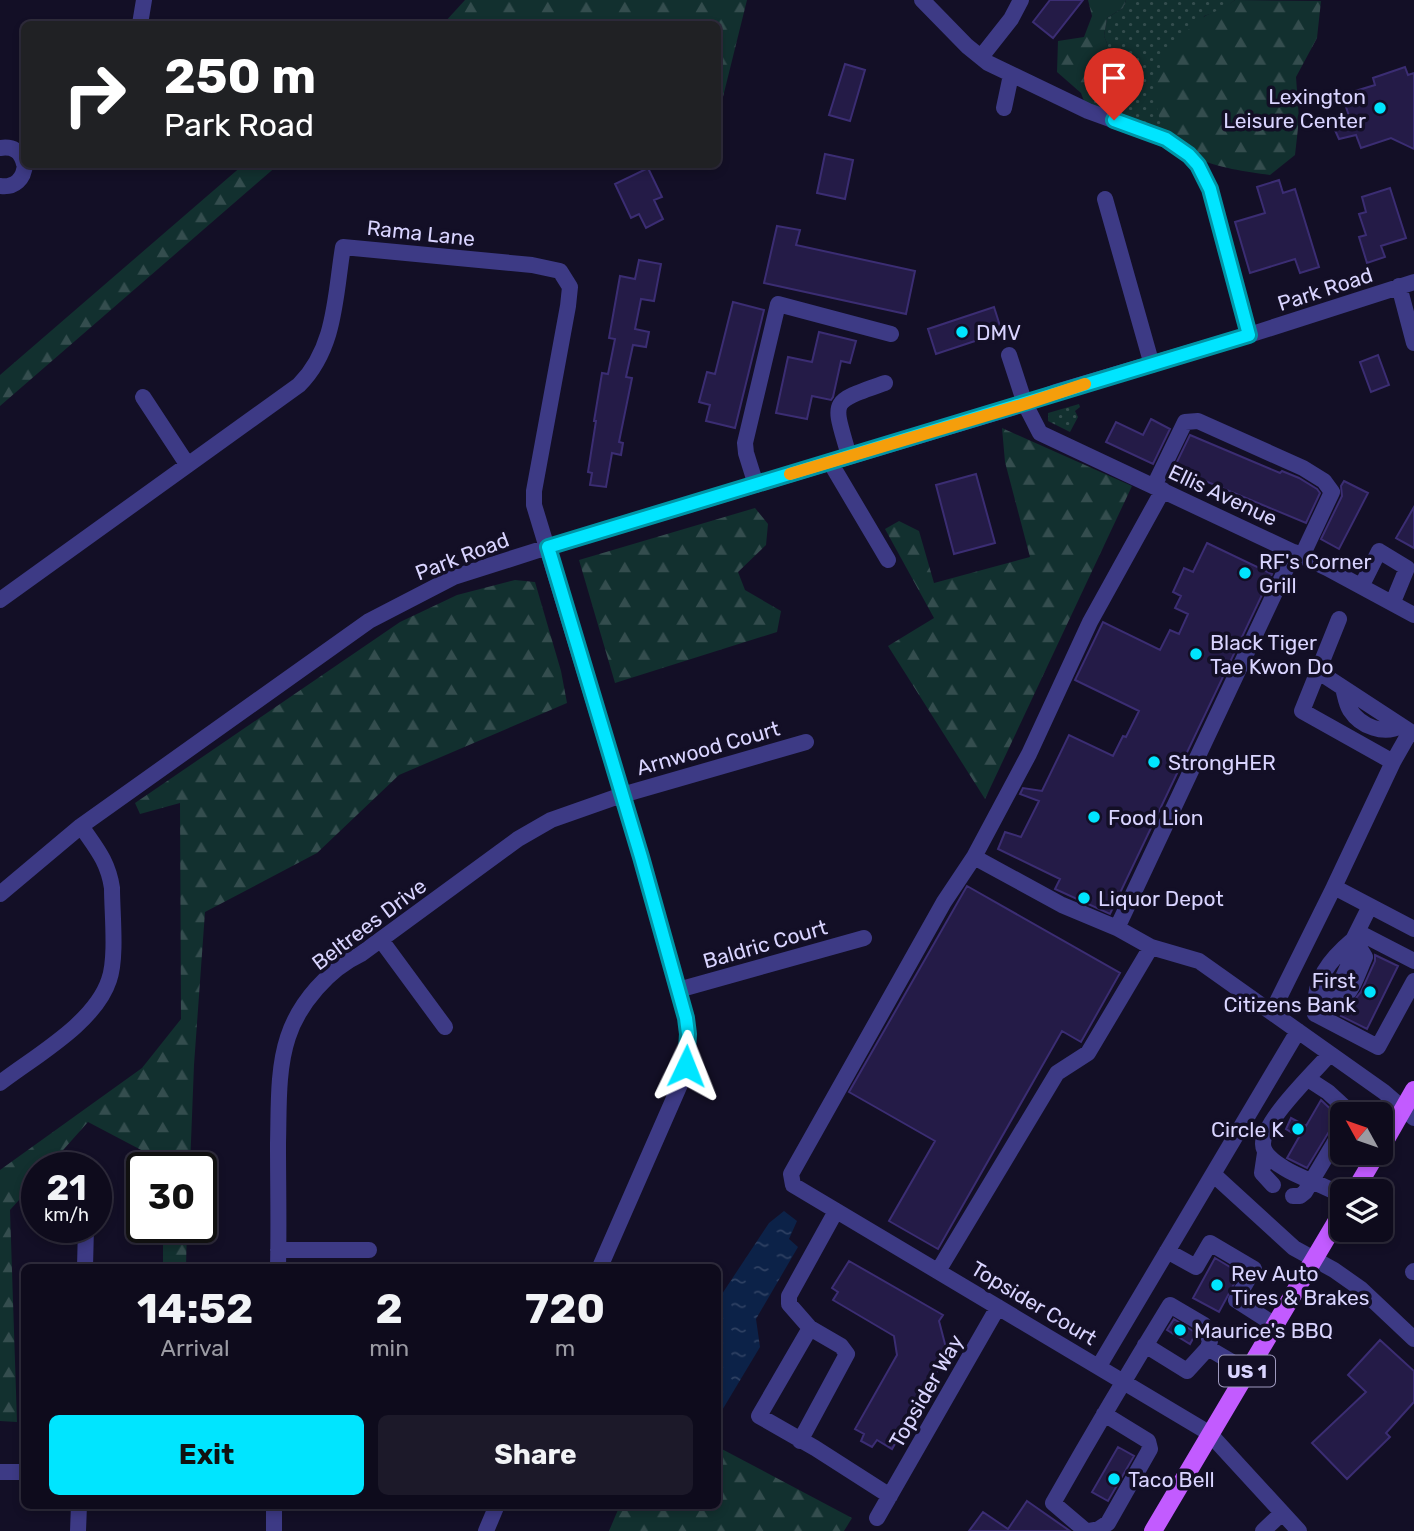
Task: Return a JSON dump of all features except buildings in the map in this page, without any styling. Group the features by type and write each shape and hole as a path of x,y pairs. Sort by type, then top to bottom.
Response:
{"main road":[{"path":"1393,1132 1409,1114 1414,1090"},
{"name":"US 1","path":"1153,1531 1330,1233"}],"street":[{"path":"140,21 144,0"},
{"path":"922,0 981,57 1011,75 1088,111 1166,139 1189,155 1198,165 1210,189 1249,335"},
{"path":"981,57 1011,19 1021,0"},
{"path":"1004,107 1011,75"},
{"path":"0,148 11,147 21,157"},
{"path":"0,186 6,187 20,180 22,168"},
{"path":"1105,199 1152,365"},
{"name":"Rama Lane","path":"0,600 299,385 317,364 328,340 343,247 532,265 559,271 570,287 534,491 534,505 548,547"},
{"path":"1407,284 1414,343"},
{"name":"Park Road","path":"0,894 81,826 369,621 454,578 548,547 1152,365 1407,284"},
{"path":"756,485 745,443 778,304 891,334"},
{"name":"Ellis Avenue","path":"1009,355 1025,404 1040,433 1362,585 1414,615"},
{"path":"849,456 838,417 838,405 844,397 885,383"},
{"path":"143,397 187,464"},
{"name":"Topsider Court","path":"1298,554 1332,492 1324,481 1303,468 1198,421 1185,422 1158,488 1090,622 1029,754 974,857 944,902 791,1174 793,1185 1209,1433 1299,1531"},
{"path":"830,462 888,561"},
{"path":"548,547 622,795 688,1034 686,1066 601,1264"},
{"path":"1362,585 1379,551 1407,568 1407,591 1392,602"},
{"path":"1117,928 1298,554"},
{"path":"1339,619 1302,711 1393,762"},
{"path":"1272,1012 1408,731 1319,672"},
{"name":"Arnwood Court","path":"622,795 806,742"},
{"name":"Beltrees Drive","path":"278,1264 279,1107 283,1059 297,1015 329,978 349,960 381,940 529,831 551,820 622,795"},
{"path":"0,1083 83,1021 94,1008 110,979 110,876 107,863 81,826"},
{"path":"974,857 1062,905 1117,928 1151,947 1199,961 1384,1092 1409,1114"},
{"path":"1334,887 1414,929"},
{"path":"1099,1366 1251,1109 1331,987 1370,906"},
{"path":"1356,935 1414,961"},
{"path":"1315,1014 1333,995 1353,952 1356,935"},
{"name":"Baldric Court","path":"678,990 864,938"},
{"path":"381,940 445,1027"},
{"path":"938,1271 1057,1073 1088,1053 1151,947"},
{"path":"1315,1014 1378,1047 1414,981"},
{"path":"1273,1185 1262,1173 1265,1153 1263,1144 1271,1121 1331,1054"},
{"path":"1308,1079 1339,1102"},
{"path":"1251,1109 1271,1121"},
{"path":"1293,1196 1300,1196 1330,1150"},
{"path":"1265,1153 1310,1183 1330,1189"},
{"path":"1213,1174 1294,1248 1361,1289 1414,1339"},
{"path":"800,1441 847,1354 845,1349 810,1328 789,1304 789,1296 836,1211"},
{"path":"85,1264 86,1243"},
{"path":"1167,1251 1196,1267 1210,1243 1254,1269 1236,1300 1275,1325"},
{"path":"278,1250 369,1250"},
{"path":"1104,1414 1138,1434 1150,1444 1150,1449 1108,1523 1099,1529 1087,1531 1053,1503 1104,1414 1123,1381 1159,1322 1170,1305 1204,1325 1210,1341 1208,1348 1187,1371 1145,1345"},
{"name":"Topsider Way","path":"890,1496 998,1307"},
{"path":"1134,1307 1159,1322"},
{"path":"810,1328 759,1416 890,1496 877,1518"},
{"path":"1208,1348 1247,1371"},
{"path":"0,1472 21,1472"},
{"path":"78,1531 79,1509"},
{"path":"274,1509 274,1531"},
{"path":"486,1531 495,1509"},
{"path":"1263,1531 1283,1513"}],"green space":[{"path":"465,0 747,0 721,105 721,21 446,21"},
{"path":"1088,0 1126,0 1123,8 1107,18 1104,36 1110,68 1103,98 1085,104 1081,93 1057,72 1058,41 1084,37 1092,16"},
{"path":"1126,0 1235,0 1222,10 1204,16 1172,143 1085,104 1108,46 1104,36 1107,18 1123,8"},
{"path":"1235,0 1321,1 1317,38 1296,77 1299,119 1295,155 1270,175 1232,169 1196,158 1169,136 1160,120 1156,87 1167,52 1198,21"},
{"path":"240,168 275,168 0,406 0,375"},
{"path":"1079,404 1080,407 1075,411 1078,417 1070,432 1048,421 1048,413"},
{"path":"1002,428 1132,486 985,799 888,646 934,618 885,529 899,521 919,531 934,583 1030,557 1005,462"},
{"path":"755,508 768,524 766,545 738,572 745,590 781,611 777,632 615,683 579,560"},
{"path":"515,580 535,582 561,671 567,703 399,775 317,853 205,912 191,1152 145,1152 88,1122 61,1152 25,1152 142,1068 181,1019 180,803 140,814 135,803 400,622 457,595"},
{"path":"21,1155 21,1198 10,1210 17,1422 0,1421 0,1170"},
{"path":"163,1243 187,1243 186,1264 163,1264"},
{"path":"721,1449 852,1518 844,1531 609,1531 618,1509 721,1509"}],"water":[{"path":"784,1211 797,1221 789,1239 798,1247 756,1319 760,1347 721,1412 721,1295 769,1223"}],"slow traffic":[{"path":"790,474 1085,384"}],"place":[{"name":"Lexington Leisure Center","path":"1380,108"},
{"name":"DMV","path":"962,332"},
{"name":"RF's Corner Grill","path":"1245,573"},
{"name":"Black Tiger Tae Kwon Do","path":"1196,654"},
{"name":"StrongHER","path":"1154,762"},
{"name":"Food Lion","path":"1094,817"},
{"name":"Liquor Depot","path":"1084,898"},
{"name":"First Citizens Bank","path":"1370,992"},
{"name":"Circle K","path":"1298,1129"},
{"name":"Rev Auto Tires & Brakes","path":"1217,1285"},
{"name":"Maurice's BBQ","path":"1180,1330"},
{"name":"Taco Bell","path":"1114,1479"}],"route":[{"path":"686,1066 686,1018 548,547 1249,335 1210,189 1198,165 1166,139 1114,120"}]}
